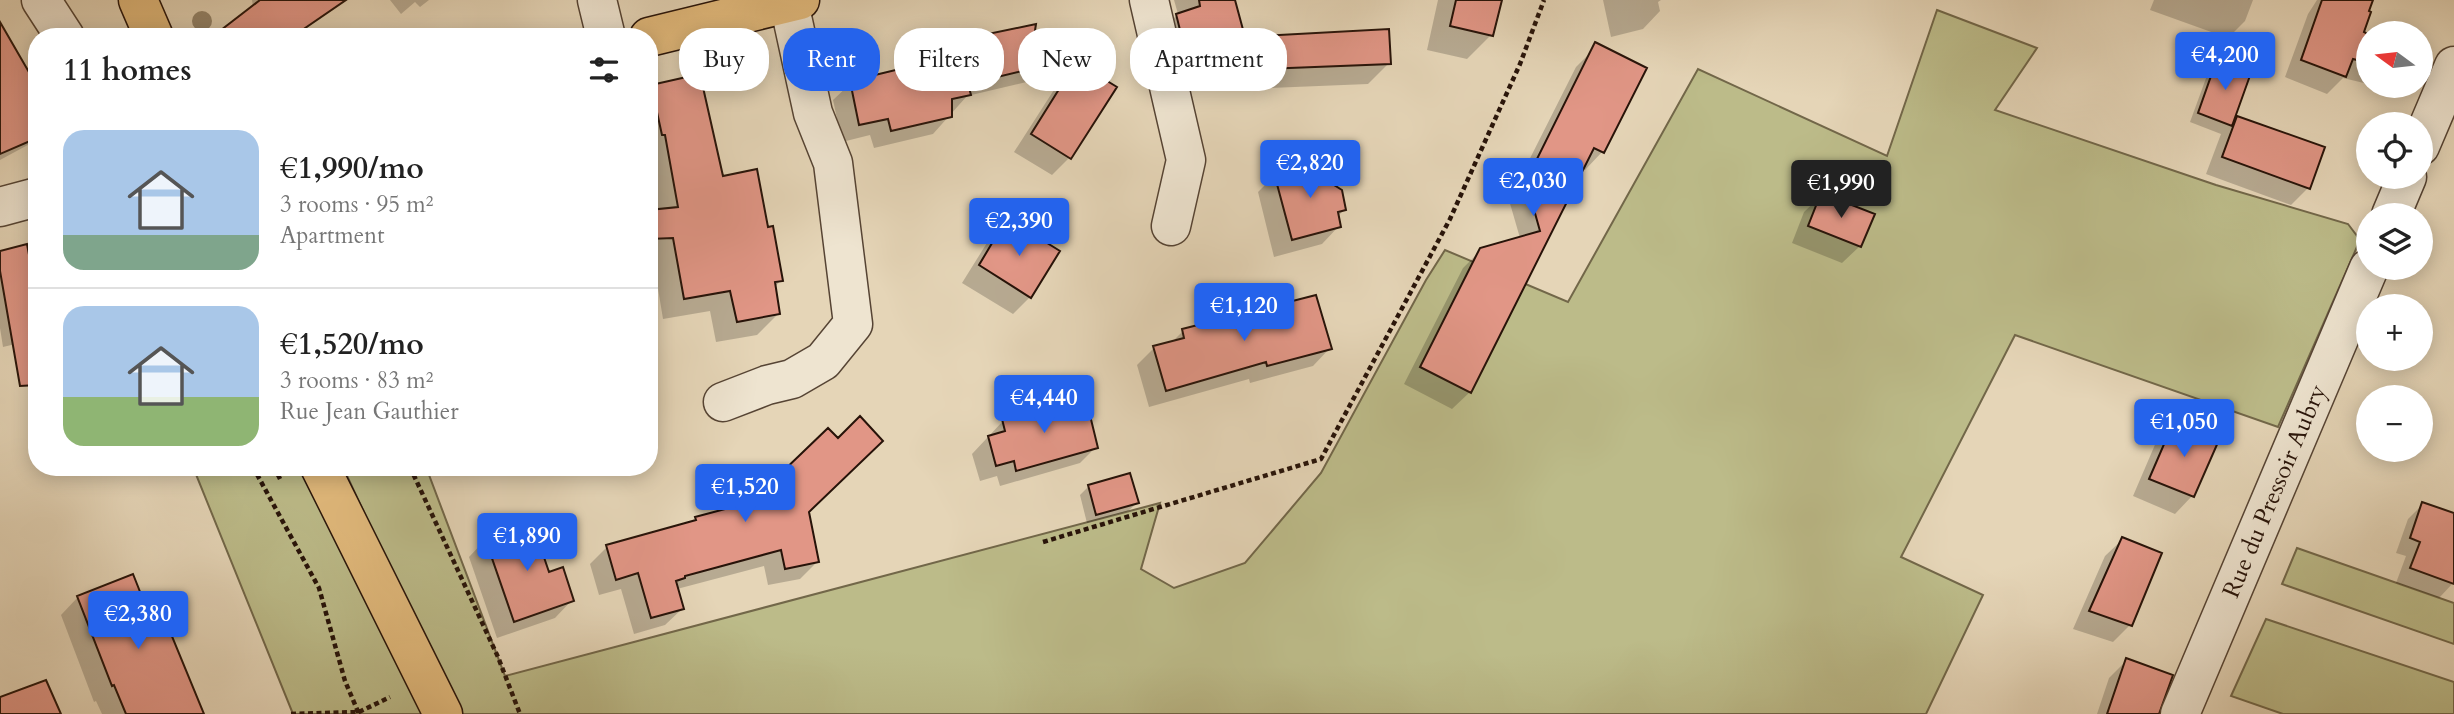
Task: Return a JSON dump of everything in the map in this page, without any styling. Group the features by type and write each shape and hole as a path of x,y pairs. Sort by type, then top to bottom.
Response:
{"main road":[{"path":"138,0 150,28"},
{"path":"658,35 794,1"},
{"path":"324,476 443,714"}],"street":[{"path":"41,0 59,28"},
{"path":"597,0 604,28"},
{"path":"1149,0 1186,160 1171,226"},
{"path":"723,402 767,385 792,379 823,361 853,324 833,163 813,113 794,1"},
{"path":"2433,115 2454,66"},
{"path":"0,206 28,199"},
{"name":"Rue du Pressoir Aubry","path":"2180,714 2364,280"}],"path":[{"path":"1043,542 1321,459 1450,219 1520,64 1544,0"},
{"path":"258,476 319,588 345,681 359,713"},
{"path":"414,476 498,657 520,714"},
{"path":"291,714 359,713 390,697"}],"shaded area":[{"path":"1937,10 2037,48 1995,110 2216,185 2348,224 2356,235 2356,249 2278,427 2015,335 1901,557 1983,595 1926,714 457,714 347,476 429,476 505,676 1160,503 1141,569 1174,588 1245,563 1321,473 1445,250 1568,302 1698,69 1887,156"},
{"path":"197,476 310,476 422,714 293,714"},
{"path":"2297,548 2454,603 2454,644 2282,584"},
{"path":"2266,619 2454,682 2454,714 2283,714 2231,696"}],"building":[{"path":"260,0 346,0 305,28 224,28"},
{"path":"1199,0 1235,0 1243,28 1180,28 1176,14 1200,6"},
{"path":"1456,0 1502,0 1493,36 1450,26"},
{"path":"2322,0 2373,0 2368,21 2356,21 2356,60 2353,59 2346,77 2301,60"},
{"path":"0,22 28,70 28,142 0,154"},
{"path":"1036,24 1035,28 1018,28 1018,72 1004,75 1004,31"},
{"path":"1389,29 1391,64 1287,68 1287,35"},
{"path":"1595,42 1647,68 1604,153 1594,148 1471,393 1420,367 1480,248 1540,231 1526,181"},
{"path":"2217,59 2252,70 2232,126 2198,113"},
{"path":"894,70 894,91 970,91 971,95 952,99 952,117 891,131 888,119 859,125 852,91 880,91 880,74"},
{"path":"679,79 679,91 704,91 723,176 757,169 768,227 773,226 783,281 775,282 780,314 737,322 730,291 684,299 673,238 658,239 658,209 678,207 665,135 662,135 658,117 658,83"},
{"path":"1058,91 1114,91 1071,159 1031,134"},
{"path":"2237,116 2325,147 2310,189 2222,157"},
{"path":"1325,160 1331,183 1342,190 1346,210 1338,212 1341,227 1292,240 1274,173"},
{"path":"1821,193 1875,214 1861,247 1808,226"},
{"path":"1007,218 1060,251 1031,298 979,265"},
{"path":"27,244 28,386 20,386 0,271 0,251"},
{"path":"1316,295 1332,349 1267,366 1266,362 1166,391 1153,346 1184,338 1182,329"},
{"path":"1058,397 1061,409 1087,403 1098,448 1016,471 1014,461 996,466 988,436 1005,431 1002,419 1024,413 1023,407"},
{"path":"860,416 883,441 809,512 819,562 785,569 781,550 685,576 676,581 684,609 651,618 638,573 616,580 606,545 696,520 695,517 793,491 778,476 828,428 838,438"},
{"path":"2174,421 2219,440 2194,497 2149,479"},
{"path":"1130,473 1139,503 1096,515 1088,485"},
{"path":"2422,502 2454,513 2454,584 2410,568 2420,542 2410,538"},
{"path":"532,522 549,572 563,567 574,601 514,622 485,538"},
{"path":"2122,537 2162,553 2132,626 2089,611"},
{"path":"133,574 150,617 162,612 204,714 126,714 114,685 112,686 77,596"},
{"path":"2126,658 2173,675 2159,714 2107,714"},
{"path":"46,680 61,714 0,714 0,697"}]}
